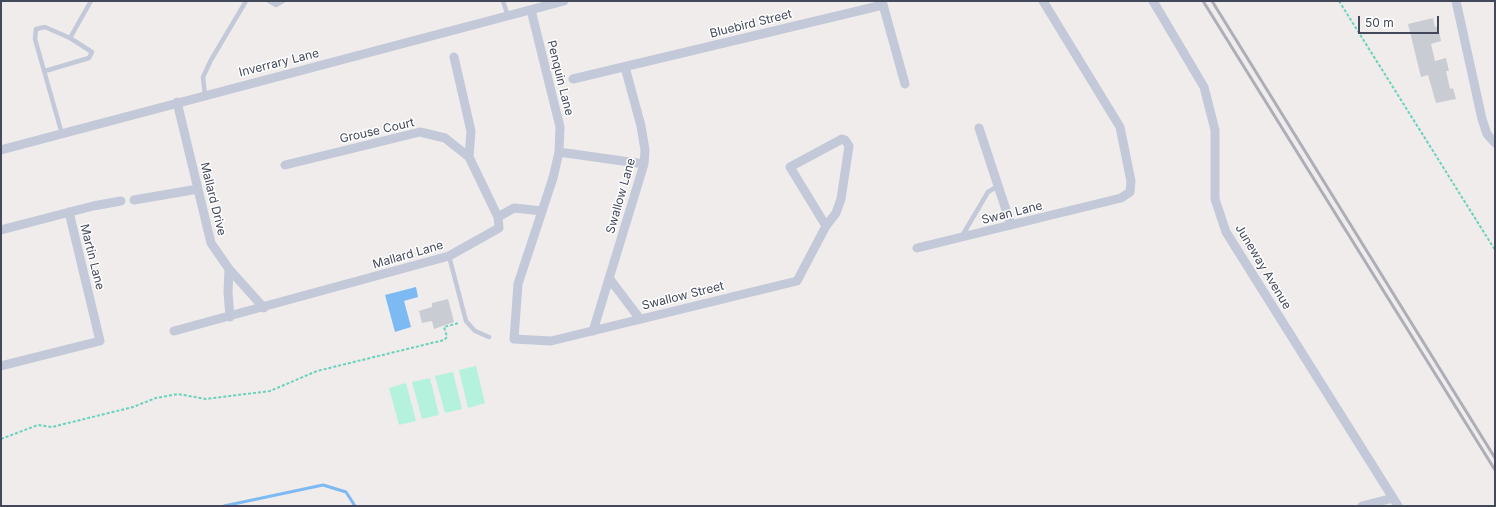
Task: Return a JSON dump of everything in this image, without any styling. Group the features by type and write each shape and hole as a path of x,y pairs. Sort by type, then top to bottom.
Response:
{"street":[{"name":"Inverrary Lane","path":"1,150 177,102 564,1"},
{"name":"Swan Lane","path":"917,248 1121,198 1130,192 1131,182 1120,127 1042,1"},
{"name":"Juneway Avenue","path":"1153,1 1204,87 1216,130 1215,199 1226,232 1395,502"},
{"path":"1456,1 1482,119 1487,134 1495,143"},
{"path":"882,3 905,84"},
{"name":"Bluebird Street","path":"573,79 882,3"},
{"name":"Penquin Lane","path":"514,339 518,284 553,178 559,152 560,127 531,10"},
{"path":"454,57 471,131 469,157 498,217 514,208 542,211"},
{"name":"Swallow Lane","path":"593,331 644,164 645,150 641,126 626,67"},
{"name":"Mallard Drive","path":"177,102 211,243 229,269 264,308"},
{"path":"979,128 1011,225"},
{"name":"Grouse Court","path":"285,165 420,132 445,138 469,157"},
{"name":"Swallow Street","path":"514,339 551,341 797,281 826,226 836,213 841,199 849,146 846,140 842,140 790,167 826,226"},
{"path":"559,152 644,164"},
{"path":"134,200 198,189"},
{"path":"68,212 121,201"},
{"name":"Martin Lane","path":"1,230 68,212 100,341 1,366"},
{"name":"Mallard Lane","path":"264,308 449,256 499,228 498,217"},
{"path":"229,269 228,292 230,317"},
{"path":"609,278 640,319"},
{"path":"174,331 264,308"},
{"path":"1362,506 1395,502"}],"lane":[{"path":"70,38 91,1"},
{"path":"205,95 203,78 211,60 246,1"},
{"path":"269,1 276,5 283,1"},
{"path":"503,1 508,16"},
{"path":"45,71 89,58 92,52 70,38 45,27 36,29 35,38 62,134"},
{"path":"961,237 988,192 998,186"},
{"path":"449,256 466,321 475,331 489,337"}],"path":[{"path":"1340,1 1495,250"},
{"path":"1,439 38,425 52,427 133,407 156,398 170,395 178,394 206,399 270,391 317,371 444,340 447,337 444,327 466,321"}],"green space":[{"path":"476,366 485,403 468,408 459,370"},
{"path":"453,372 462,409 445,413 435,376"},
{"path":"430,378 439,415 422,419 412,382"},
{"path":"406,383 416,421 399,425 389,388"}],"water":[{"path":"416,287 418,297 404,301 411,327 395,332 385,295"}],"building":[{"path":"1433,18 1435,27 1438,26 1441,41 1431,44 1435,61 1446,58 1449,71 1446,71 1450,89 1453,88 1456,99 1436,103 1428,75 1421,77 1408,24"},
{"path":"448,299 454,322 434,329 432,321 422,323 419,311 432,307 432,303"}],"waterway":[{"path":"224,506 323,485 346,492 355,506"}],"railway":[{"path":"1203,1 1495,470"},
{"path":"1212,1 1495,458"}]}
